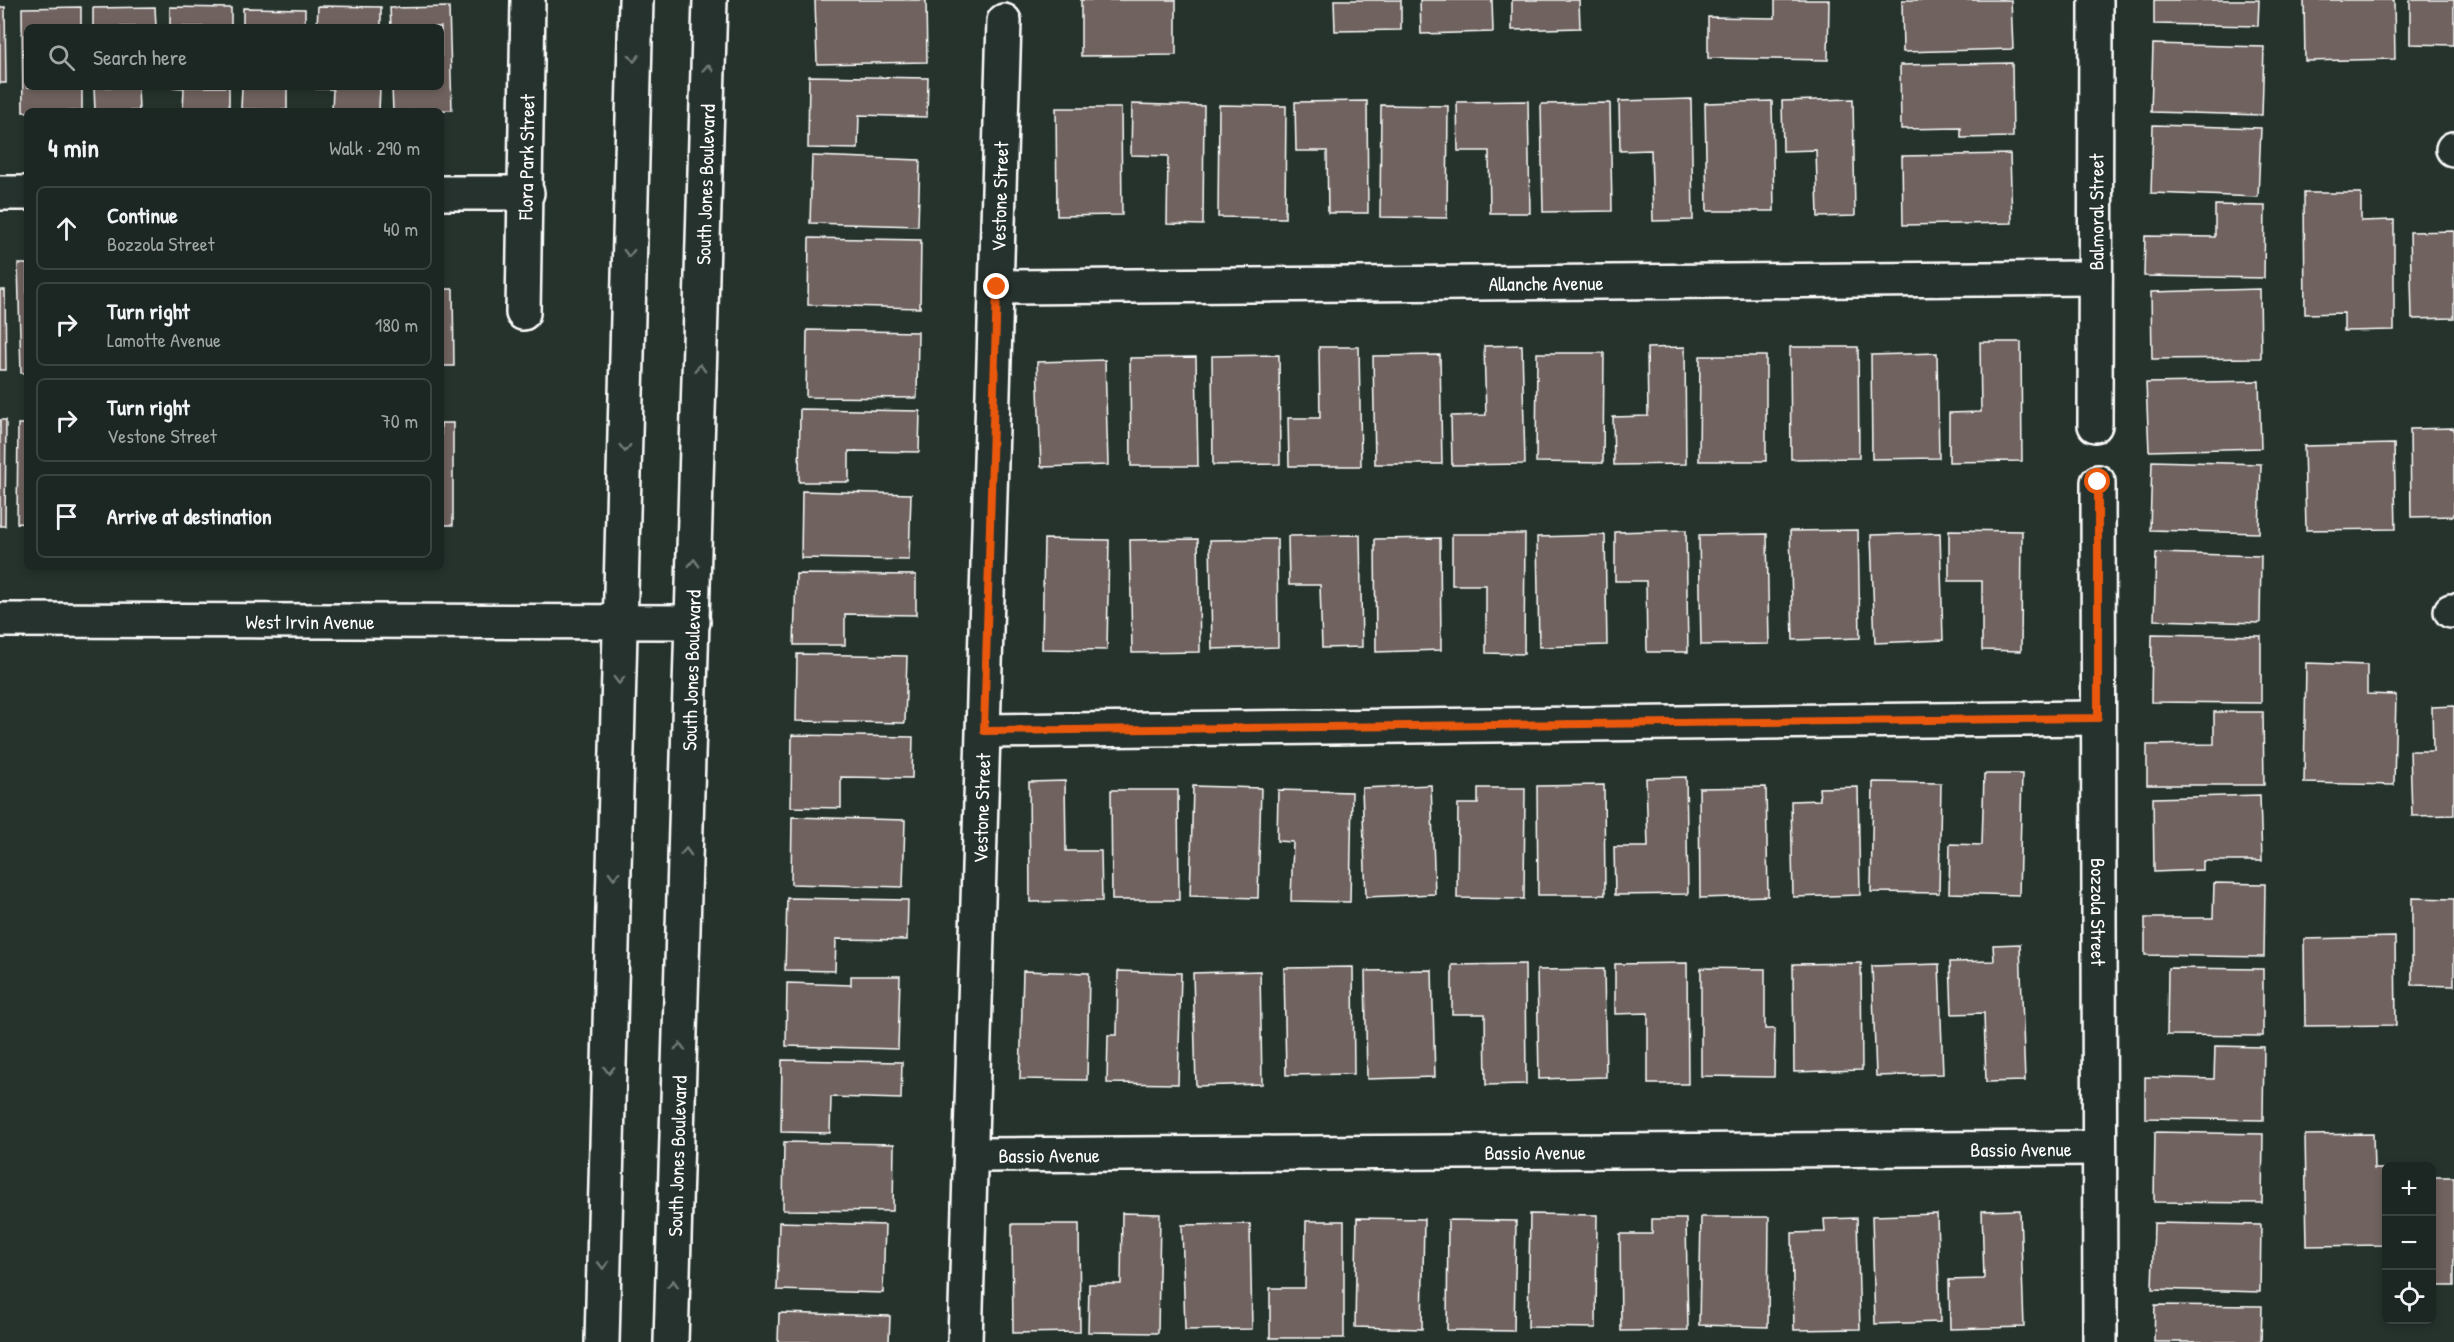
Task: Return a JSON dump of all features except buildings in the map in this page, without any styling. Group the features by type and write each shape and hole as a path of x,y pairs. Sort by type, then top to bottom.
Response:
{"street":[{"name":"Flora Park Street","path":"523,313 527,193 528,0"},
{"path":"602,1342 636,0"},
{"name":"South Jones Boulevard","path":"671,1342 710,0"},
{"name":"Balmoral Street","path":"2095,425 2096,0"},
{"name":"Vestone Street","path":"965,1342 1005,21"},
{"path":"0,192 24,193"},
{"path":"444,193 527,193"},
{"name":"Allanche Avenue","path":"997,287 2095,278"},
{"name":"Bozzola Street","path":"2098,482 2100,1342"},
{"name":"West Irvin Avenue","path":"0,620 693,622"},
{"path":"984,731 2098,718"},
{"name":"Bassio Avenue","path":"970,1155 2099,1148"}],"route":[{"path":"997,287 984,731 2098,718 2098,482"}]}
